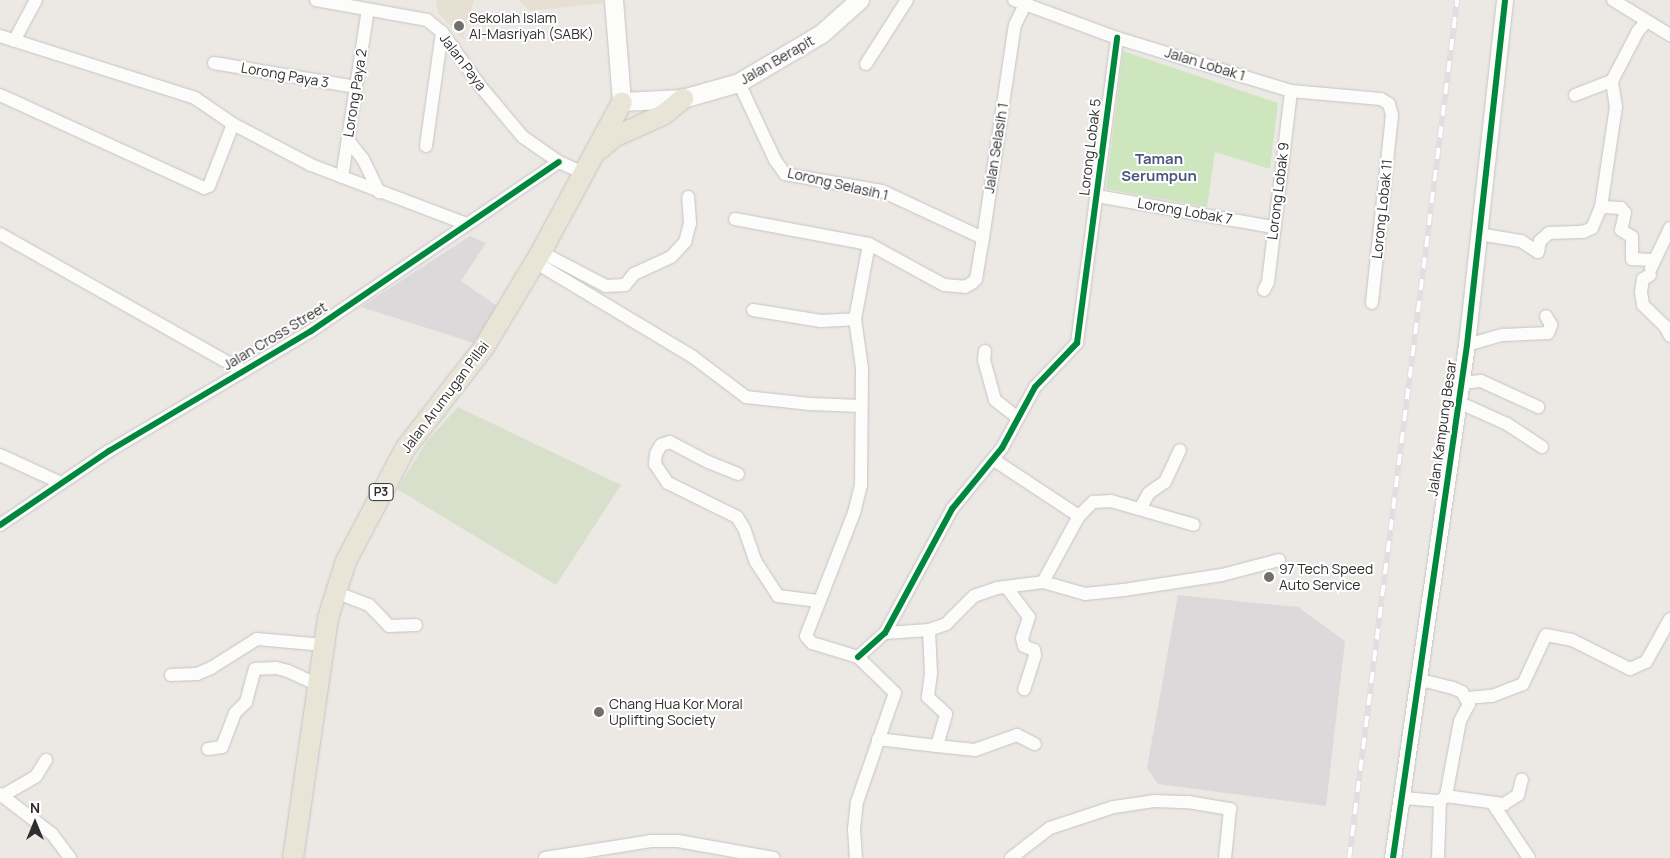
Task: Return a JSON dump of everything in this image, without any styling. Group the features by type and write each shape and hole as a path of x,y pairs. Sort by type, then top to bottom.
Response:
{"main road":[{"path":"614,0 622,102"},
{"name":"Jalan Berapit","path":"622,102 683,99 739,83 822,34 860,0"},
{"path":"596,153 614,137 663,115 683,99"},
{"name":"Jalan Arumugan Pillai","path":"293,858 320,686 324,645 335,592 365,521 405,449 484,347 538,257 622,102"}],"street":[{"path":"14,41 36,0"},
{"name":"Jalan Paya","path":"316,0 427,20 442,32 523,137 559,162 584,173"},
{"path":"866,64 907,0"},
{"name":"Jalan Kampung Besar","path":"1394,858 1421,680 1460,383 1467,346 1505,0"},
{"path":"1613,0 1670,35"},
{"name":"Jalan Lobak 1","path":"1022,2 1117,38 1291,91 1381,99 1389,104 1392,115"},
{"name":"Jalan Selasih 1","path":"869,244 944,285 965,287 976,278 1015,25 1022,2"},
{"name":"Lorong Paya 2","path":"342,177 368,10"},
{"path":"1479,234 1521,241 1538,252 1540,241 1549,233 1588,231 1601,207 1616,107 1612,81 1647,21"},
{"path":"426,146 442,32"},
{"path":"0,36 187,95 233,124 311,165 466,224"},
{"name":"Lorong Lobak 5","path":"858,657 885,633 952,509 994,460 1034,387 1077,343 1117,38"},
{"name":"Lorong Paya 3","path":"214,63 356,87"},
{"path":"1575,95 1612,81"},
{"name":"Lorong Selasih 1","path":"739,83 775,160 785,174 882,191 983,238"},
{"name":"Lorong Lobak 9","path":"1264,290 1291,91"},
{"path":"0,95 204,188 209,186 233,124"},
{"name":"Lorong Lobak 11","path":"1372,303 1392,115"},
{"path":"348,140 363,159 379,192"},
{"name":"Jalan Cross Street","path":"0,525 61,483 310,331 559,162"},
{"name":"Lorong Lobak 7","path":"1097,196 1273,227"},
{"path":"538,257 606,286 625,285 634,274 671,257 685,242 690,223 688,197"},
{"path":"1601,207 1621,208 1625,213 1621,230 1632,237 1632,260 1652,260"},
{"path":"736,219 869,244 855,319 862,368 860,485 854,512 818,601 807,641 858,657 896,693 857,802 854,829 856,858"},
{"path":"1670,228 1652,260 1651,277 1643,279 1640,292 1643,305 1665,326 1670,336"},
{"path":"0,234 243,371"},
{"path":"538,257 693,357 746,397 810,404 860,406"},
{"path":"753,310 821,321 855,319"},
{"path":"1467,346 1503,335 1548,333 1551,325 1546,316"},
{"path":"985,351 984,360 995,400 1018,418"},
{"path":"1460,383 1481,381 1538,408"},
{"path":"1458,402 1507,424 1542,447"},
{"path":"738,474 708,462 670,442 661,445 656,454 655,464 668,482 736,517 773,591 778,596 818,601"},
{"path":"1140,509 1149,493 1165,482 1180,450"},
{"path":"0,455 61,483"},
{"path":"994,460 1079,516"},
{"path":"1043,582 1086,506 1101,500 1194,525"},
{"path":"885,633 929,630 946,624 974,596 1007,588 1043,582 1085,594 1124,590 1222,575 1279,560"},
{"path":"1007,588 1029,617 1022,638 1024,646 1034,650 1035,656 1024,689"},
{"path":"335,592 369,605 389,626 416,625"},
{"path":"1467,698 1492,696 1523,684 1546,635 1572,640 1630,669 1646,662 1670,619"},
{"path":"929,630 932,673 928,697 946,714 938,746"},
{"path":"171,676 197,674 211,668 257,638 324,645"},
{"path":"208,749 222,747 235,713 246,702 255,669 276,668 288,671 320,686"},
{"path":"1421,680 1453,688 1467,698 1469,704 1460,721 1443,799 1438,858"},
{"path":"878,739 975,750 1017,735 1035,744"},
{"path":"46,760 36,776 1,795 52,834 70,858"},
{"path":"1404,798 1504,804 1518,795 1522,779"},
{"path":"1011,858 1050,828 1106,809 1154,802 1188,802 1230,809 1224,858"},
{"path":"1493,804 1529,858"},
{"path":"544,858 651,841 678,841 745,856 773,858"}],"shaded area":[{"name":"Sekolah Islam Al-Masriyah (SABK)","path":"436,0 474,0 463,39 438,13"},
{"name":"Sekolah Islam Al-Masriyah (SABK)","path":"518,0 603,0 603,3 530,11"},
{"path":"470,236 486,243 461,281 497,306 474,343 361,307"},
{"path":"1178,595 1298,607 1345,641 1326,806 1158,784 1147,768"}],"green space":[{"path":"1123,51 1278,103 1270,169 1215,152 1207,207 1106,189"},
{"path":"458,407 621,485 556,585 397,489 427,441"}],"railway":[{"path":"1349,858 1457,0"}],"cycle path":[{"path":"1393,858 1467,345 1505,0"},
{"path":"858,657 885,633 952,509 1002,448 1035,387 1077,343 1117,38"},
{"path":"0,525 109,451 311,331 559,162"}],"place":[{"name":"Sekolah Islam Al-Masriyah (SABK)","path":"459,26"},
{"name":"97 Tech Speed Auto Service","path":"1269,577"},
{"name":"Chang Hua Kor Moral Uplifting Society","path":"599,712"}],"district":[{"name":"Taman Serumpun","path":"1159,166"}]}
